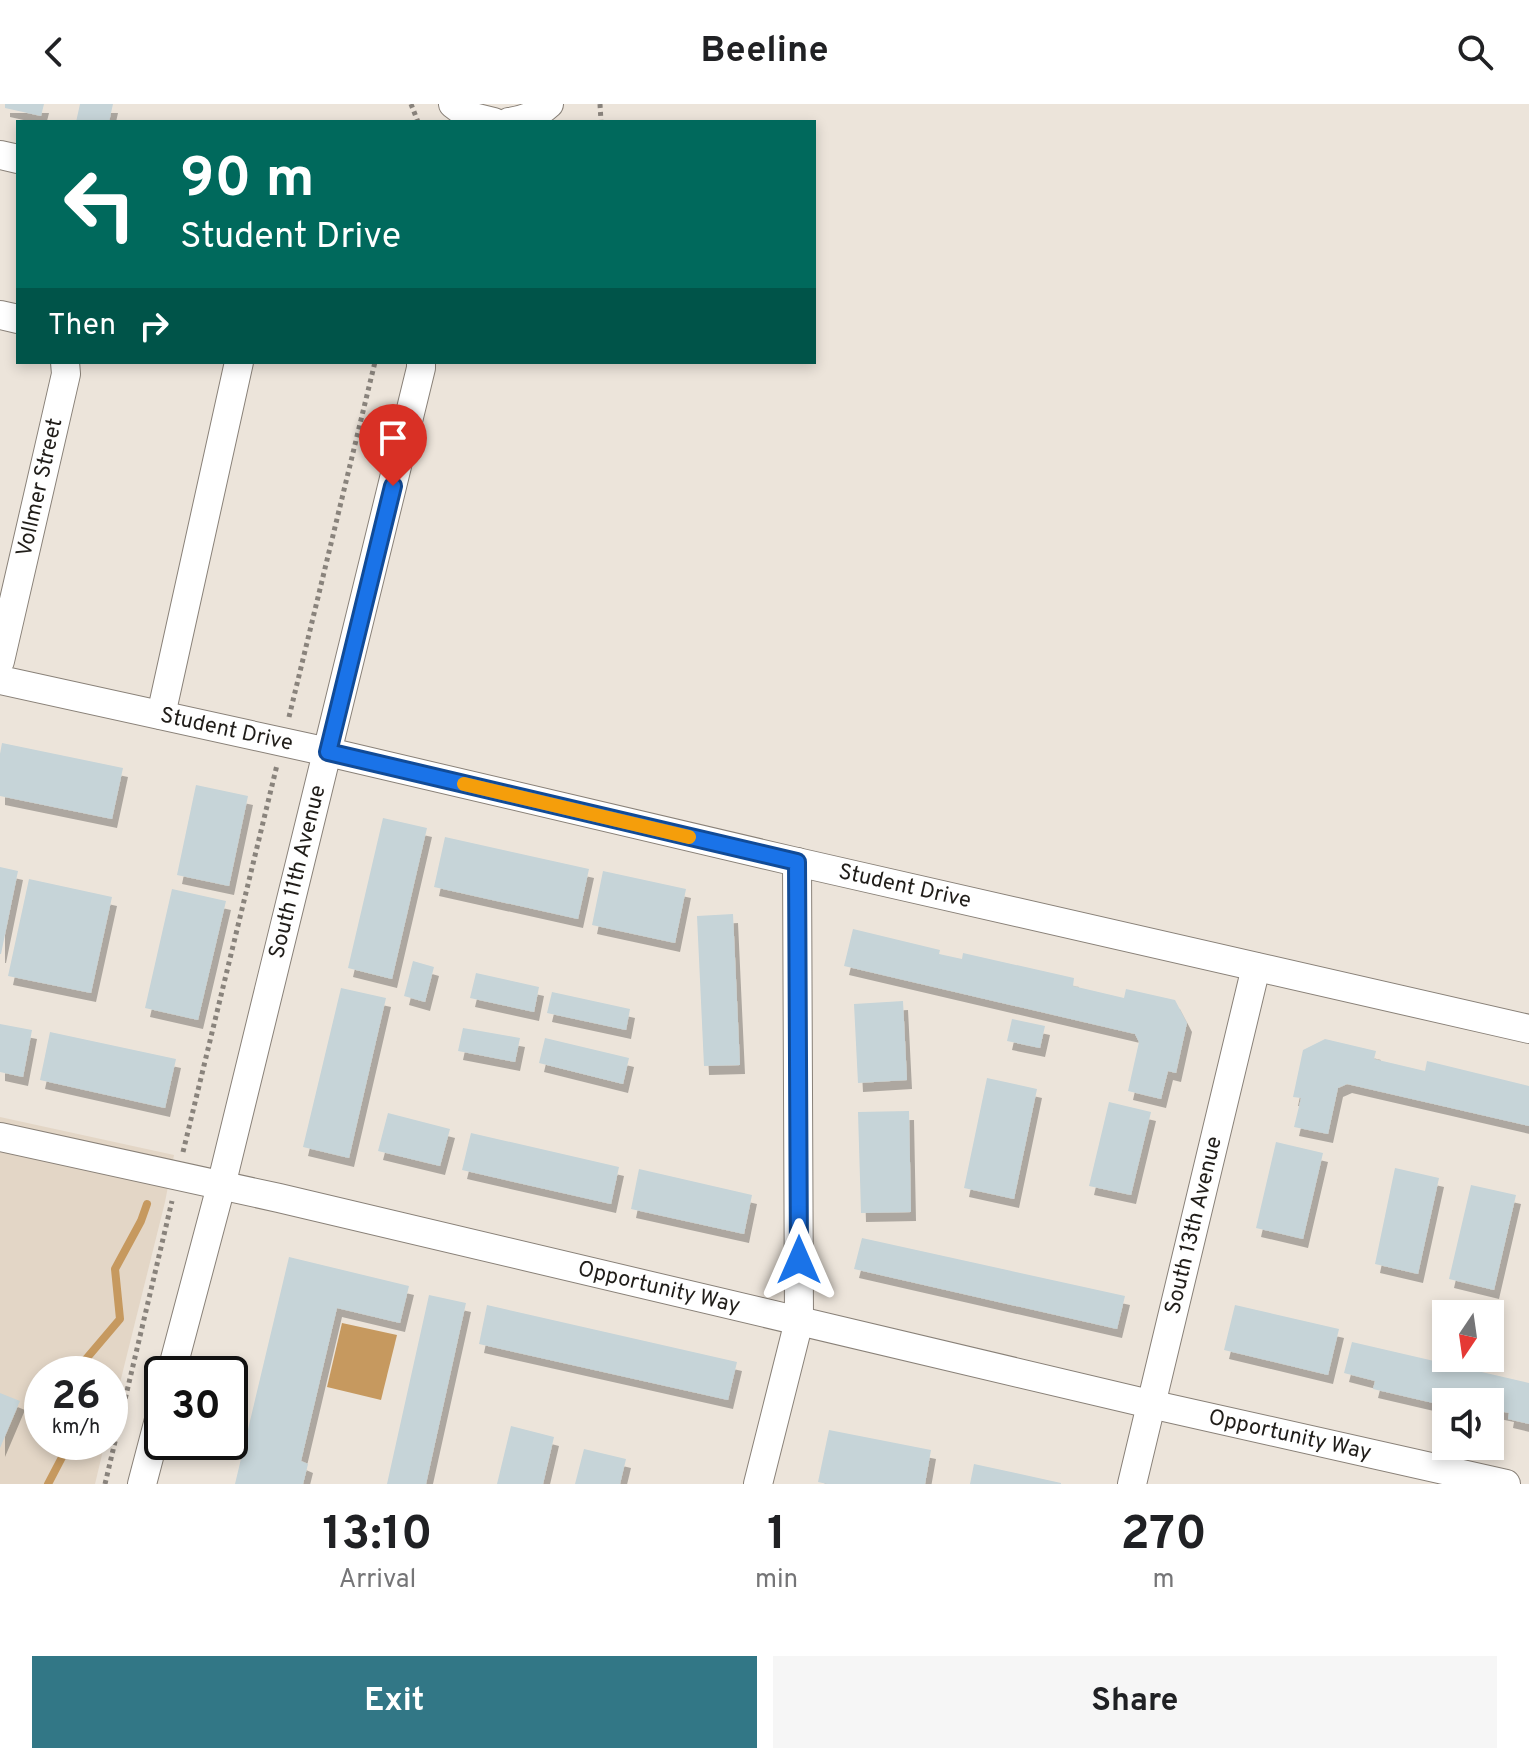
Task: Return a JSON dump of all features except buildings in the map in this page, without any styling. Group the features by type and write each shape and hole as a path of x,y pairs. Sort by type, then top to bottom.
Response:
{"street":[{"path":"453,104 469,116 496,120"},
{"path":"518,120 533,116 549,104"},
{"name":"Vollmer Street","path":"0,661 66,374 65,364"},
{"path":"161,715 239,364"},
{"name":"South 11th Avenue","path":"176,1356 221,1186 422,364"},
{"name":"Student Drive","path":"0,680 328,752 1529,1029"},
{"path":"758,1484 799,1321 797,862"},
{"name":"South 13th Avenue","path":"1132,1484 1256,967"},
{"name":"Opportunity Way","path":"0,1137 1506,1484"},
{"path":"142,1484 148,1460"}],"path":[{"path":"105,1484 178,1176"}],"shaded area":[{"path":"0,1117 174,1155 127,1356 24,1356 24,1460 101,1460 95,1484 0,1484"},
{"path":"342,1323 397,1335 381,1400 327,1387"}],"waterway":[{"path":"89,1356 120,1319 115,1269 147,1204"},
{"path":"48,1484 61,1460"}],"slow traffic":[{"path":"464,784 689,837"}],"route":[{"path":"393,486 328,752 797,862 799,1260"}]}
